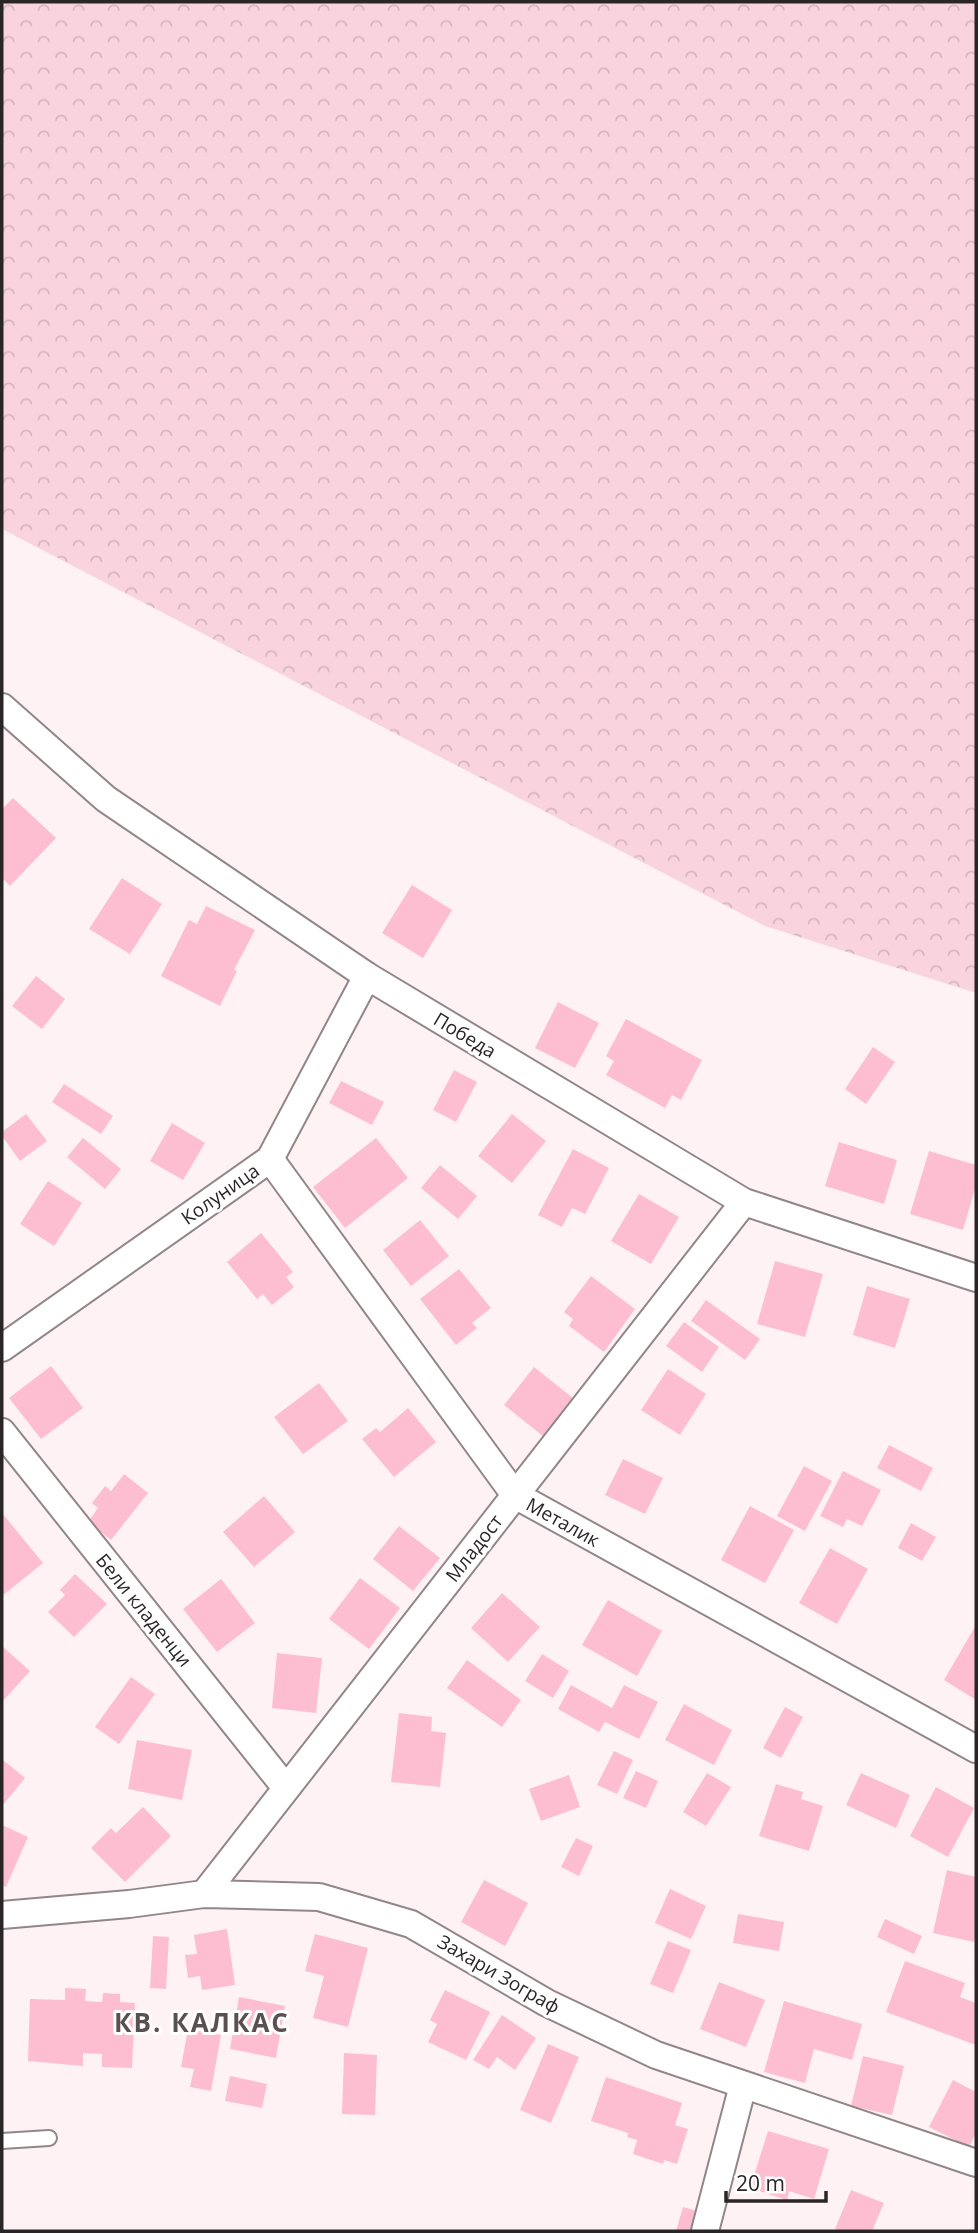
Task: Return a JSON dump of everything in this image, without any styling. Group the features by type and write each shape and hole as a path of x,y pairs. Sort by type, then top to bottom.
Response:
{"street":[{"name":"Победа","path":"2,707 106,799 367,976 744,1202 976,1278"},
{"name":"Колуница","path":"2,1348 270,1159 367,976"},
{"name":"Металик","path":"270,1159 515,1495 976,1749"},
{"name":"Младост","path":"204,1894 744,1202"},
{"name":"Бели кладенци","path":"2,1432 286,1788"},
{"name":"Захари Зограф","path":"2,1915 129,1904 204,1894 319,1897 411,1924 547,2003 656,2055 976,2163"},
{"path":"705,2231 743,2085"}],"lane":[{"path":"2,2141 49,2138"}],"green space":[{"path":"2,2 976,2 976,993 765,926 2,529"}],"building":[{"path":"13,798 56,838 10,886 2,878 2,809"},
{"path":"122,878 162,904 130,954 89,929"},
{"path":"412,885 452,910 423,958 382,933"},
{"path":"206,906 255,930 234,970 237,971 220,1006 161,976 189,920 197,924"},
{"path":"36,976 65,999 42,1029 12,1006"},
{"path":"558,1002 599,1023 575,1068 535,1048"},
{"path":"626,1019 702,1060 681,1100 672,1095 665,1108 606,1075 614,1061 606,1056"},
{"path":"873,1047 895,1062 866,1104 845,1089"},
{"path":"454,1070 477,1082 456,1122 433,1110"},
{"path":"341,1081 384,1102 372,1125 329,1103"},
{"path":"64,1084 113,1116 101,1134 52,1102"},
{"path":"26,1114 47,1141 20,1161 2,1136 2,1132"},
{"path":"512,1114 546,1141 512,1183 478,1156"},
{"path":"172,1123 205,1143 183,1180 150,1161"},
{"path":"83,1138 121,1169 105,1189 67,1157"},
{"path":"376,1138 408,1178 345,1228 313,1187"},
{"path":"839,1142 897,1160 884,1204 825,1186"},
{"path":"573,1149 609,1168 585,1214 572,1208 562,1227 538,1215"},
{"path":"929,1151 976,1165 976,1185 963,1230 910,1214"},
{"path":"440,1165 477,1196 458,1219 421,1188"},
{"path":"48,1181 82,1203 54,1246 20,1224"},
{"path":"639,1194 679,1217 651,1264 611,1241"},
{"path":"420,1220 449,1256 411,1286 383,1250"},
{"path":"261,1233 293,1272 286,1277 294,1287 272,1305 263,1294 257,1299 227,1262"},
{"path":"775,1261 823,1274 805,1337 757,1324"},
{"path":"459,1269 491,1308 472,1323 477,1328 456,1345 420,1299"},
{"path":"591,1276 635,1309 604,1352 569,1326 573,1319 564,1312"},
{"path":"867,1286 910,1299 895,1348 853,1335"},
{"path":"706,1300 760,1339 745,1360 691,1321"},
{"path":"684,1322 719,1347 702,1372 666,1346"},
{"path":"51,1366 83,1408 41,1439 9,1398"},
{"path":"534,1367 578,1402 548,1440 504,1405"},
{"path":"668,1369 706,1394 680,1435 641,1410"},
{"path":"319,1383 348,1421 303,1454 274,1417"},
{"path":"408,1408 436,1442 394,1477 362,1439 376,1428 380,1432"},
{"path":"889,1445 933,1468 921,1491 877,1468"},
{"path":"623,1459 663,1478 645,1514 605,1495"},
{"path":"804,1466 832,1481 805,1531 777,1516"},
{"path":"843,1471 881,1490 862,1526 847,1519 843,1527 820,1516"},
{"path":"124,1474 148,1493 111,1540 88,1522 98,1508 92,1503 105,1486 111,1491"},
{"path":"264,1496 295,1532 254,1567 223,1532"},
{"path":"750,1506 794,1530 765,1583 721,1560"},
{"path":"2,1513 43,1563 2,1596"},
{"path":"911,1523 936,1537 922,1561 898,1548"},
{"path":"399,1526 440,1558 413,1591 373,1559"},
{"path":"830,1548 868,1569 837,1624 799,1603"},
{"path":"75,1574 107,1604 74,1637 48,1612 65,1595 60,1590"},
{"path":"360,1578 400,1608 369,1649 329,1619"},
{"path":"221,1579 255,1623 217,1652 183,1609"},
{"path":"502,1593 540,1627 508,1662 471,1628"},
{"path":"608,1600 662,1631 637,1676 582,1645"},
{"path":"976,1625 976,1700 944,1680"},
{"path":"2,1646 30,1671 2,1702"},
{"path":"277,1653 322,1658 316,1713 272,1708"},
{"path":"542,1654 569,1671 553,1698 525,1681"},
{"path":"467,1660 521,1700 502,1727 447,1688"},
{"path":"131,1677 155,1694 119,1744 95,1727"},
{"path":"571,1685 612,1708 624,1685 658,1702 639,1739 605,1722 599,1732 558,1709"},
{"path":"684,1704 732,1730 714,1765 665,1740"},
{"path":"785,1707 803,1717 781,1758 763,1748"},
{"path":"399,1713 432,1717 431,1731 446,1733 440,1787 391,1782"},
{"path":"137,1740 192,1750 182,1800 128,1789"},
{"path":"614,1751 633,1760 617,1794 597,1785"},
{"path":"2,1759 25,1778 2,1806"},
{"path":"636,1771 658,1781 646,1808 623,1798"},
{"path":"707,1773 731,1787 706,1826 683,1812"},
{"path":"861,1773 910,1795 896,1828 846,1805"},
{"path":"569,1775 580,1807 541,1821 529,1789"},
{"path":"776,1784 803,1792 801,1799 823,1806 809,1851 759,1836"},
{"path":"936,1787 974,1808 948,1857 910,1836"},
{"path":"143,1807 171,1836 125,1882 91,1848 111,1828 116,1833"},
{"path":"2,1825 28,1837 6,1887 2,1885"},
{"path":"576,1838 593,1846 579,1876 561,1867"},
{"path":"947,1870 976,1877 974,1942 933,1933"},
{"path":"484,1880 528,1903 505,1946 461,1922"},
{"path":"670,1889 706,1906 691,1939 655,1923"},
{"path":"738,1914 784,1922 779,1951 733,1943"},
{"path":"885,1919 922,1936 914,1954 877,1937"},
{"path":"227,1929 235,1985 202,1990 200,1976 188,1978 185,1955 197,1954 194,1935"},
{"path":"315,1934 368,1948 348,2027 313,2018 324,1976 305,1971"},
{"path":"153,1936 169,1937 166,1989 150,1988"},
{"path":"668,1941 691,1950 673,1993 650,1984"},
{"path":"905,1961 965,1983 960,1997 976,2003 976,2045 886,2012"},
{"path":"719,1982 765,2000 746,2047 700,2029"},
{"path":"65,1988 86,1989 85,2001 102,2002 103,1993 120,1994 120,2002 135,2003 132,2068 102,2067 102,2054 83,2053 83,2066 28,2061 30,1999 65,2000"},
{"path":"445,1990 490,2012 466,2060 428,2042 437,2024 430,2020"},
{"path":"239,1997 285,2006 276,2058 230,2049"},
{"path":"784,2001 862,2024 852,2060 814,2049 805,2083 764,2072"},
{"path":"502,2015 536,2038 515,2070 497,2057 489,2069 473,2060"},
{"path":"188,2029 221,2035 211,2091 190,2087 194,2069 181,2067"},
{"path":"548,2044 579,2057 551,2123 520,2110"},
{"path":"344,2053 377,2055 375,2115 342,2114"},
{"path":"863,2056 904,2066 892,2115 851,2106"},
{"path":"230,2076 267,2084 262,2108 225,2101"},
{"path":"606,2077 682,2103 675,2125 688,2129 677,2164 664,2160 663,2164 633,2154 637,2140 627,2137 628,2133 591,2121"},
{"path":"953,2080 976,2092 976,2133 969,2147 929,2127"},
{"path":"768,2131 829,2149 814,2199 789,2191 787,2200 750,2188"},
{"path":"851,2190 884,2203 872,2231 835,2229"},
{"path":"683,2207 708,2214 702,2231 676,2231"}],"district":[{"name":"КВ. КАЛКАС","path":"202,2023"}]}
